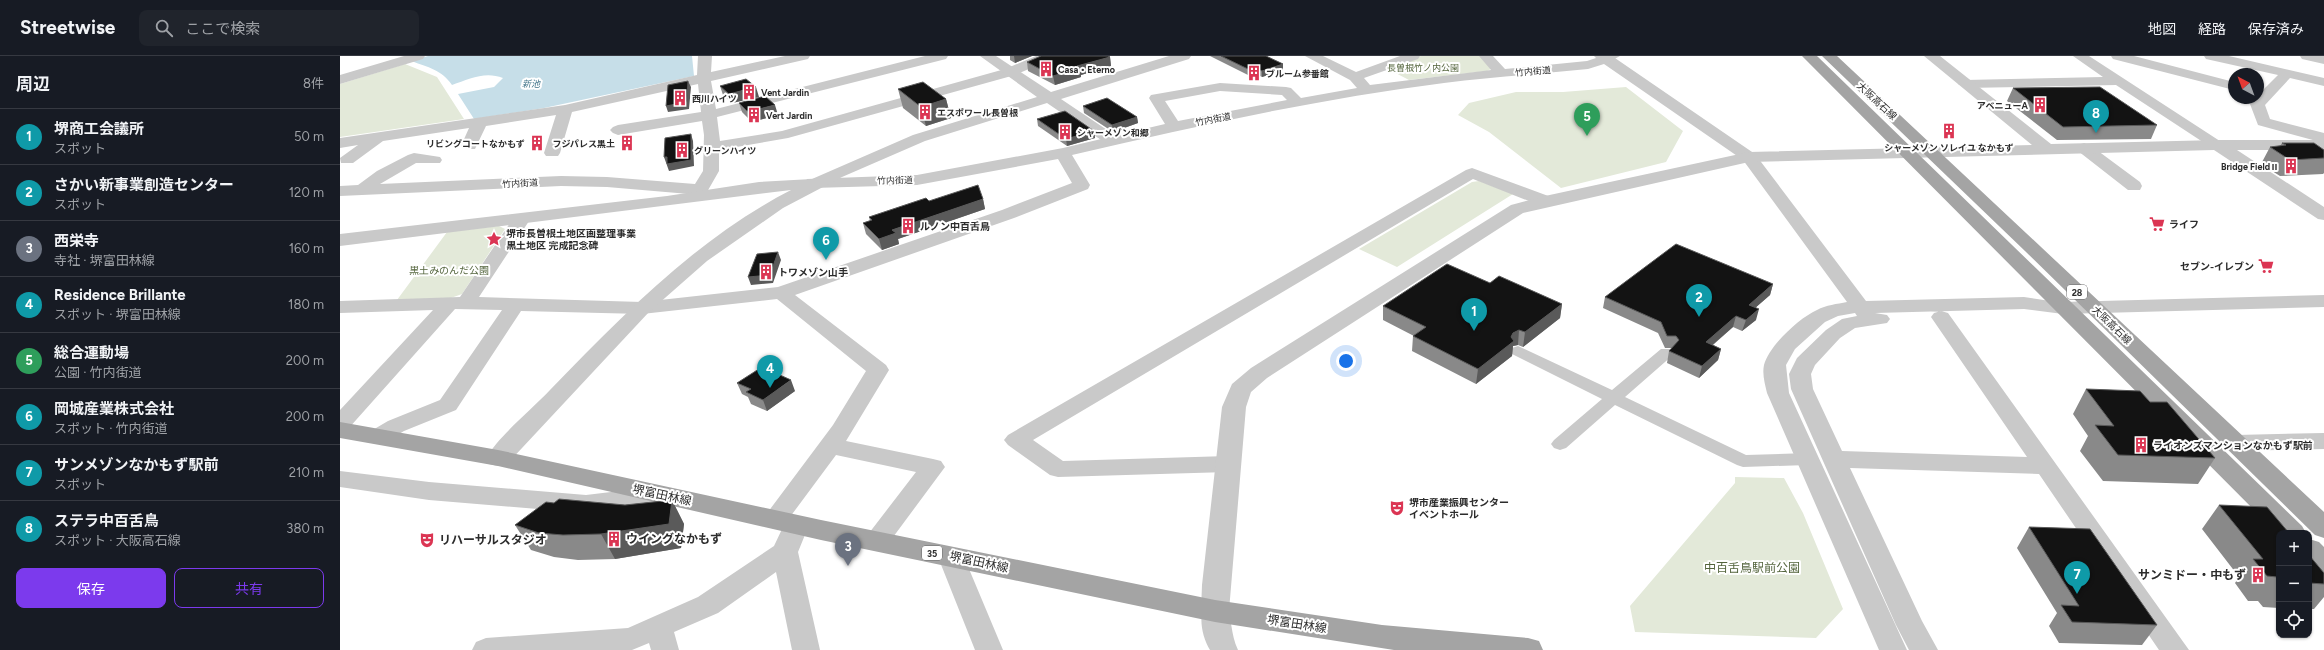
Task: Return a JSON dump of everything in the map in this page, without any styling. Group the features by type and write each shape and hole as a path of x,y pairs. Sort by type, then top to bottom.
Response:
{"main road":[{"name":"大阪高石線","path":"1809,56 2290,530"},
{"name":"大阪高石線","path":"1829,56 2324,528"},
{"name":"堺富田林線","path":"340,430 498,458 786,522 1215,611 1382,637 1528,650"},
{"path":"2312,552 2324,563"}],"street":[{"path":"340,80 418,56"},
{"path":"699,193 711,171 712,146 704,79 705,56"},
{"path":"340,143 566,109 803,56"},
{"path":"627,125 709,115 941,56"},
{"path":"987,56 1113,140"},
{"path":"712,146 783,135 1010,72 1048,56"},
{"path":"498,458 642,308 719,243 753,219 813,183 919,138 1184,56"},
{"path":"1312,56 1354,77 1367,90"},
{"path":"1354,77 1413,56"},
{"path":"1486,56 1502,74"},
{"path":"1931,56 2047,149"},
{"path":"2080,56 2116,81 2218,145 2324,215"},
{"path":"2118,56 2228,84"},
{"path":"2210,56 2287,74 2321,77"},
{"path":"2307,56 2324,60"},
{"path":"1607,57 1749,157 1864,313"},
{"name":"竹内街道","path":"813,183 917,180 1063,153 1174,126 1367,90 1502,74 1588,66 1607,57"},
{"path":"2264,92 2287,74"},
{"path":"1965,84 2116,81"},
{"path":"1174,126 1156,98 1220,87 1286,91 1298,103"},
{"path":"2257,104 2263,122 2324,138"},
{"path":"552,153 566,109"},
{"path":"468,146 479,123"},
{"path":"348,160 378,138"},
{"path":"1224,650 1218,639 1215,611 1234,407 1240,389 1259,373 1517,209 1544,201 1749,157 2218,145 2324,145"},
{"path":"2084,148 2134,186"},
{"path":"340,307 457,304 642,308 780,293 1008,214 1082,185 1063,153"},
{"path":"362,190 383,174 414,158 434,160"},
{"path":"1228,464 1058,469 1016,440 1472,173 1544,201"},
{"name":"竹内街道","path":"340,191 561,181 607,182 699,193"},
{"path":"340,240 522,218 699,193 813,183"},
{"path":"340,424 457,304 522,218"},
{"path":"780,293 878,370 830,446 793,498 786,522 785,552 806,650"},
{"path":"1893,650 1778,393 1774,377 1775,364 1781,353 1811,324 1823,315 2024,303 2064,308 2093,308 2324,301"},
{"path":"379,436 396,426 448,405 514,305"},
{"path":"1924,650 1910,625 1802,389 1800,374 1805,362 1833,334 1864,313 1941,317 2038,315 2064,308"},
{"path":"1941,317 2175,650"},
{"path":"1518,352 1743,461 1808,459"},
{"path":"1560,444 1667,352"},
{"path":"2236,443 2324,441"},
{"path":"830,446 933,467 876,541"},
{"path":"1835,459 2047,466"},
{"path":"340,479 429,491 586,504 661,495"},
{"path":"486,650 631,638 662,639 785,552"},
{"path":"952,556 989,650"}],"green space":[{"name":"長曽根竹ノ内公園","path":"1421,56 1480,56 1491,69 1487,71 1409,80 1386,68"},
{"path":"405,64 437,77 464,119 340,137 340,84"},
{"path":"1626,87 1683,131 1666,162 1561,188 1489,132 1458,115 1469,103 1516,92 1563,92"},
{"path":"1479,181 1513,194 1397,267 1359,249 1472,182"},
{"name":"黒土みのんだ公園","path":"499,226 505,229 462,294 448,299 397,300 447,232"},
{"name":"中百舌鳥駅前公園","path":"1735,477 1784,478 1803,513 1843,609 1816,638 1635,632 1630,606 1735,483"}],"water":[{"name":"新池","path":"428,56 692,56 694,76 544,108 474,119 458,94 494,87 503,78 490,75 471,78 452,85 439,72 411,61"}],"building":[{"path":"1041,56 1110,57 1077,66 1080,68 1053,76 1027,62"},
{"path":"1221,56 1266,56 1283,64 1262,71 1255,68 1250,70"},
{"path":"746,79 756,87 729,94 720,86"},
{"name":"西川ハイツ","path":"688,81 687,102 666,106 668,85"},
{"path":"923,82 946,99 921,107 898,89"},
{"path":"2100,87 2157,125 2063,127 2013,88"},
{"path":"765,96 775,105 747,111 739,103"},
{"path":"1107,98 1137,117 1112,125 1083,106"},
{"path":"1065,111 1094,131 1066,139 1037,119"},
{"path":"691,134 691,160 667,164 667,157 664,157 665,138"},
{"path":"2282,143 2314,143 2324,150 2324,158 2290,160 2270,147 2286,145"},
{"path":"978,185 983,199 892,230 896,233 879,239 863,223 872,220 869,217 926,198 929,201"},
{"path":"1676,244 1773,284 1749,305 1759,309 1746,320 1736,316 1706,342 1721,349 1702,366 1669,351 1679,340 1676,336 1667,336 1661,322 1605,297"},
{"path":"778,252 770,275 748,277 757,254"},
{"path":"1447,264 1490,283 1499,276 1562,304 1525,332 1519,330 1513,333 1511,337 1514,341 1478,369 1413,336 1426,327 1383,306"},
{"path":"762,367 791,380 763,400 746,392 751,389 737,383"},
{"path":"2086,389 2140,391 2150,402 2167,402 2215,458 2118,455 2095,425 2114,426"},
{"path":"559,499 625,505 672,500 669,524 601,534 563,535 539,533 515,525 546,502 554,503"},
{"path":"2219,505 2267,507 2286,530 2276,530 2276,577 2267,576 2253,559 2263,559"},
{"path":"2029,527 2090,529 2157,625 2072,622 2061,605 2079,606"},
{"path":"2312,559 2324,573 2324,584 2312,583"}],"place":[{"name":"Casa・Eterno","path":"1046,69"},
{"name":"ブルーム参番館","path":"1254,73"},
{"name":"Vent Jardin","path":"749,92"},
{"name":"西川ハイツ","path":"680,98"},
{"name":"アベニューA","path":"2040,105"},
{"name":"エスポワール長曽根","path":"925,112"},
{"name":"Vert Jardin","path":"754,115"},
{"name":"シャーメゾン ソレイユ なかもず","path":"1949,131"},
{"name":"シャーメゾン和郷","path":"1065,132"},
{"name":"ステラ中百舌鳥","path":"2096,133"},
{"name":"総合運動場","path":"1587,136"},
{"name":"リビングコートなかもず","path":"537,143"},
{"name":"フジパレス黒土","path":"627,143"},
{"name":"グリーンハイツ","path":"682,150"},
{"name":"Bridge FieldⅡ","path":"2291,166"},
{"name":"ライフ","path":"2157,224"},
{"name":"ルノン中百舌鳥","path":"908,226"},
{"name":"堺市長曽根土地区画整理事業 黒土地区 完成記念碑","path":"494,239"},
{"name":"岡城産業株式会社","path":"826,260"},
{"name":"セブン-イレブン","path":"2266,266"},
{"name":"トワメゾン山手","path":"766,272"},
{"name":"さかい新事業創造センター","path":"1699,317"},
{"name":"堺商工会議所","path":"1474,331"},
{"name":"Residence Brillante","path":"770,388"},
{"name":"ライオンズマンションなかもず駅前","path":"2141,445"},
{"name":"堺市産業振興センター イベントホール","path":"1397,508"},
{"name":"ウイングなかもず","path":"614,539"},
{"name":"リハーサルスタジオ","path":"427,540"},
{"name":"西栄寺","path":"848,566"},
{"name":"サンミドー・中もず","path":"2258,575"},
{"name":"サンメゾンなかもず駅前","path":"2077,594"}]}
